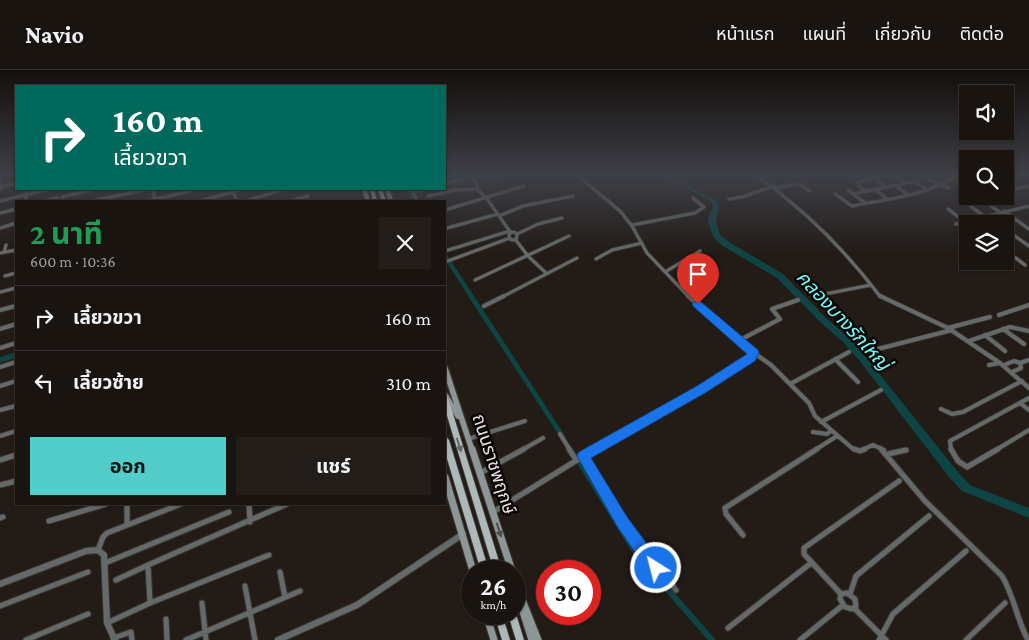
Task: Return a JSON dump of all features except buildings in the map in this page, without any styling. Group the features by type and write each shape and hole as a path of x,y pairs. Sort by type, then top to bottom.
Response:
{"main road":[{"name":"ถนนราชพฤกษ์","path":"446,371 508,560"},
{"path":"446,399 463,426"},
{"name":"ถนนราชพฤกษ์","path":"446,400 495,560"},
{"path":"446,443 482,560"},
{"path":"446,480 470,560"},
{"path":"526,610 538,640"},
{"path":"526,620 532,640"},
{"path":"489,625 493,640"},
{"path":"501,625 506,640"},
{"path":"515,625 520,640"}],"street":[{"path":"446,210 478,201"},
{"path":"489,201 510,232 508,235 510,238"},
{"path":"447,228 499,215 523,206 550,201"},
{"path":"610,201 632,225 648,254 665,272 738,341 771,365 809,403 815,416 821,422 856,451 873,446 888,454 925,501 1002,576 1008,584 1017,617 1028,640"},
{"path":"632,225 695,213 704,207 696,201"},
{"path":"789,201 853,261 879,296 950,329 1002,364 1029,388"},
{"path":"843,201 850,206 878,201"},
{"path":"862,201 865,203"},
{"path":"969,205 984,215"},
{"path":"992,205 1029,229"},
{"path":"993,215 1029,206"},
{"path":"1024,207 1029,210"},
{"path":"0,213 15,209"},
{"path":"948,209 959,216"},
{"path":"515,238 518,236 517,234 538,224 562,218"},
{"path":"0,228 15,224"},
{"path":"446,251 510,232 517,234"},
{"path":"1014,235 1029,246"},
{"path":"475,280 569,236"},
{"path":"446,262 510,238 515,238"},
{"path":"515,238 528,256 546,273"},
{"path":"596,259 612,250 642,243"},
{"path":"2,253 6,245"},
{"path":"2,253 15,250"},
{"path":"665,272 700,251"},
{"path":"1014,257 1025,265"},
{"path":"484,306 577,258"},
{"path":"5,276 15,273"},
{"path":"825,294 871,285"},
{"path":"0,292 15,288"},
{"path":"738,341 780,319 772,309 798,300"},
{"path":"999,315 1029,305"},
{"path":"0,310 15,306"},
{"path":"874,350 990,316"},
{"path":"0,329 15,324"},
{"path":"969,341 1010,327 1029,331"},
{"path":"1003,329 1024,344"},
{"path":"985,335 1004,352"},
{"path":"0,348 15,343"},
{"path":"790,384 849,352"},
{"path":"493,512 576,460 705,387 746,362 754,353"},
{"path":"835,359 858,382"},
{"path":"989,365 1014,361 1020,363 1029,360"},
{"path":"0,367 15,362"},
{"path":"1012,372 1022,368 1020,363"},
{"path":"0,386 15,381"},
{"path":"941,409 952,414 963,412 1022,381"},
{"path":"821,422 881,390"},
{"path":"1029,398 950,441 950,449 962,466 966,468 1029,430"},
{"path":"1020,403 1029,410"},
{"path":"0,410 15,406"},
{"path":"468,440 525,422"},
{"path":"0,436 15,431"},
{"path":"814,432 827,434 831,431"},
{"path":"560,434 576,460"},
{"path":"743,535 726,514 725,508 837,436"},
{"path":"480,473 543,438"},
{"path":"888,454 906,450"},
{"path":"0,460 15,455"},
{"path":"583,456 626,527 660,574 676,590"},
{"path":"0,485 15,481"},
{"path":"850,594 841,594 811,563 804,554 804,548 898,481"},
{"path":"49,521 103,505"},
{"path":"127,505 127,525"},
{"path":"98,550 103,537 107,533 177,505"},
{"path":"249,505 250,522"},
{"path":"116,580 285,505"},
{"path":"105,563 229,512"},
{"path":"850,594 856,576 929,516"},
{"path":"278,640 357,605 462,534"},
{"path":"0,584 86,551 98,550 104,555 105,563 107,623 114,639 131,632 132,640"},
{"path":"841,594 842,605 854,608 882,639 894,614 966,551"},
{"path":"107,623 150,603 269,554"},
{"path":"728,628 811,563"},
{"path":"148,565 150,603"},
{"path":"0,606 88,572"},
{"path":"280,572 285,597"},
{"path":"245,586 255,640"},
{"path":"186,640 300,591"},
{"path":"850,594 856,602 854,608"},
{"path":"202,603 206,640"},
{"path":"966,640 1005,603"},
{"path":"800,640 842,605"},
{"path":"26,640 88,614"},
{"path":"166,619 167,640"}],"waterway":[{"name":"คลองบางรักใหญ่","path":"712,201 716,205 712,221 717,236 726,244 780,276 823,320 844,338 966,488 1029,513"},
{"path":"446,258 472,297"},
{"path":"471,296 563,437"},
{"path":"0,360 15,355"},
{"path":"576,456 638,556 712,640"}],"route":[{"path":"656,568 622,522 583,456 701,390 751,358 754,353 698,304"}]}
